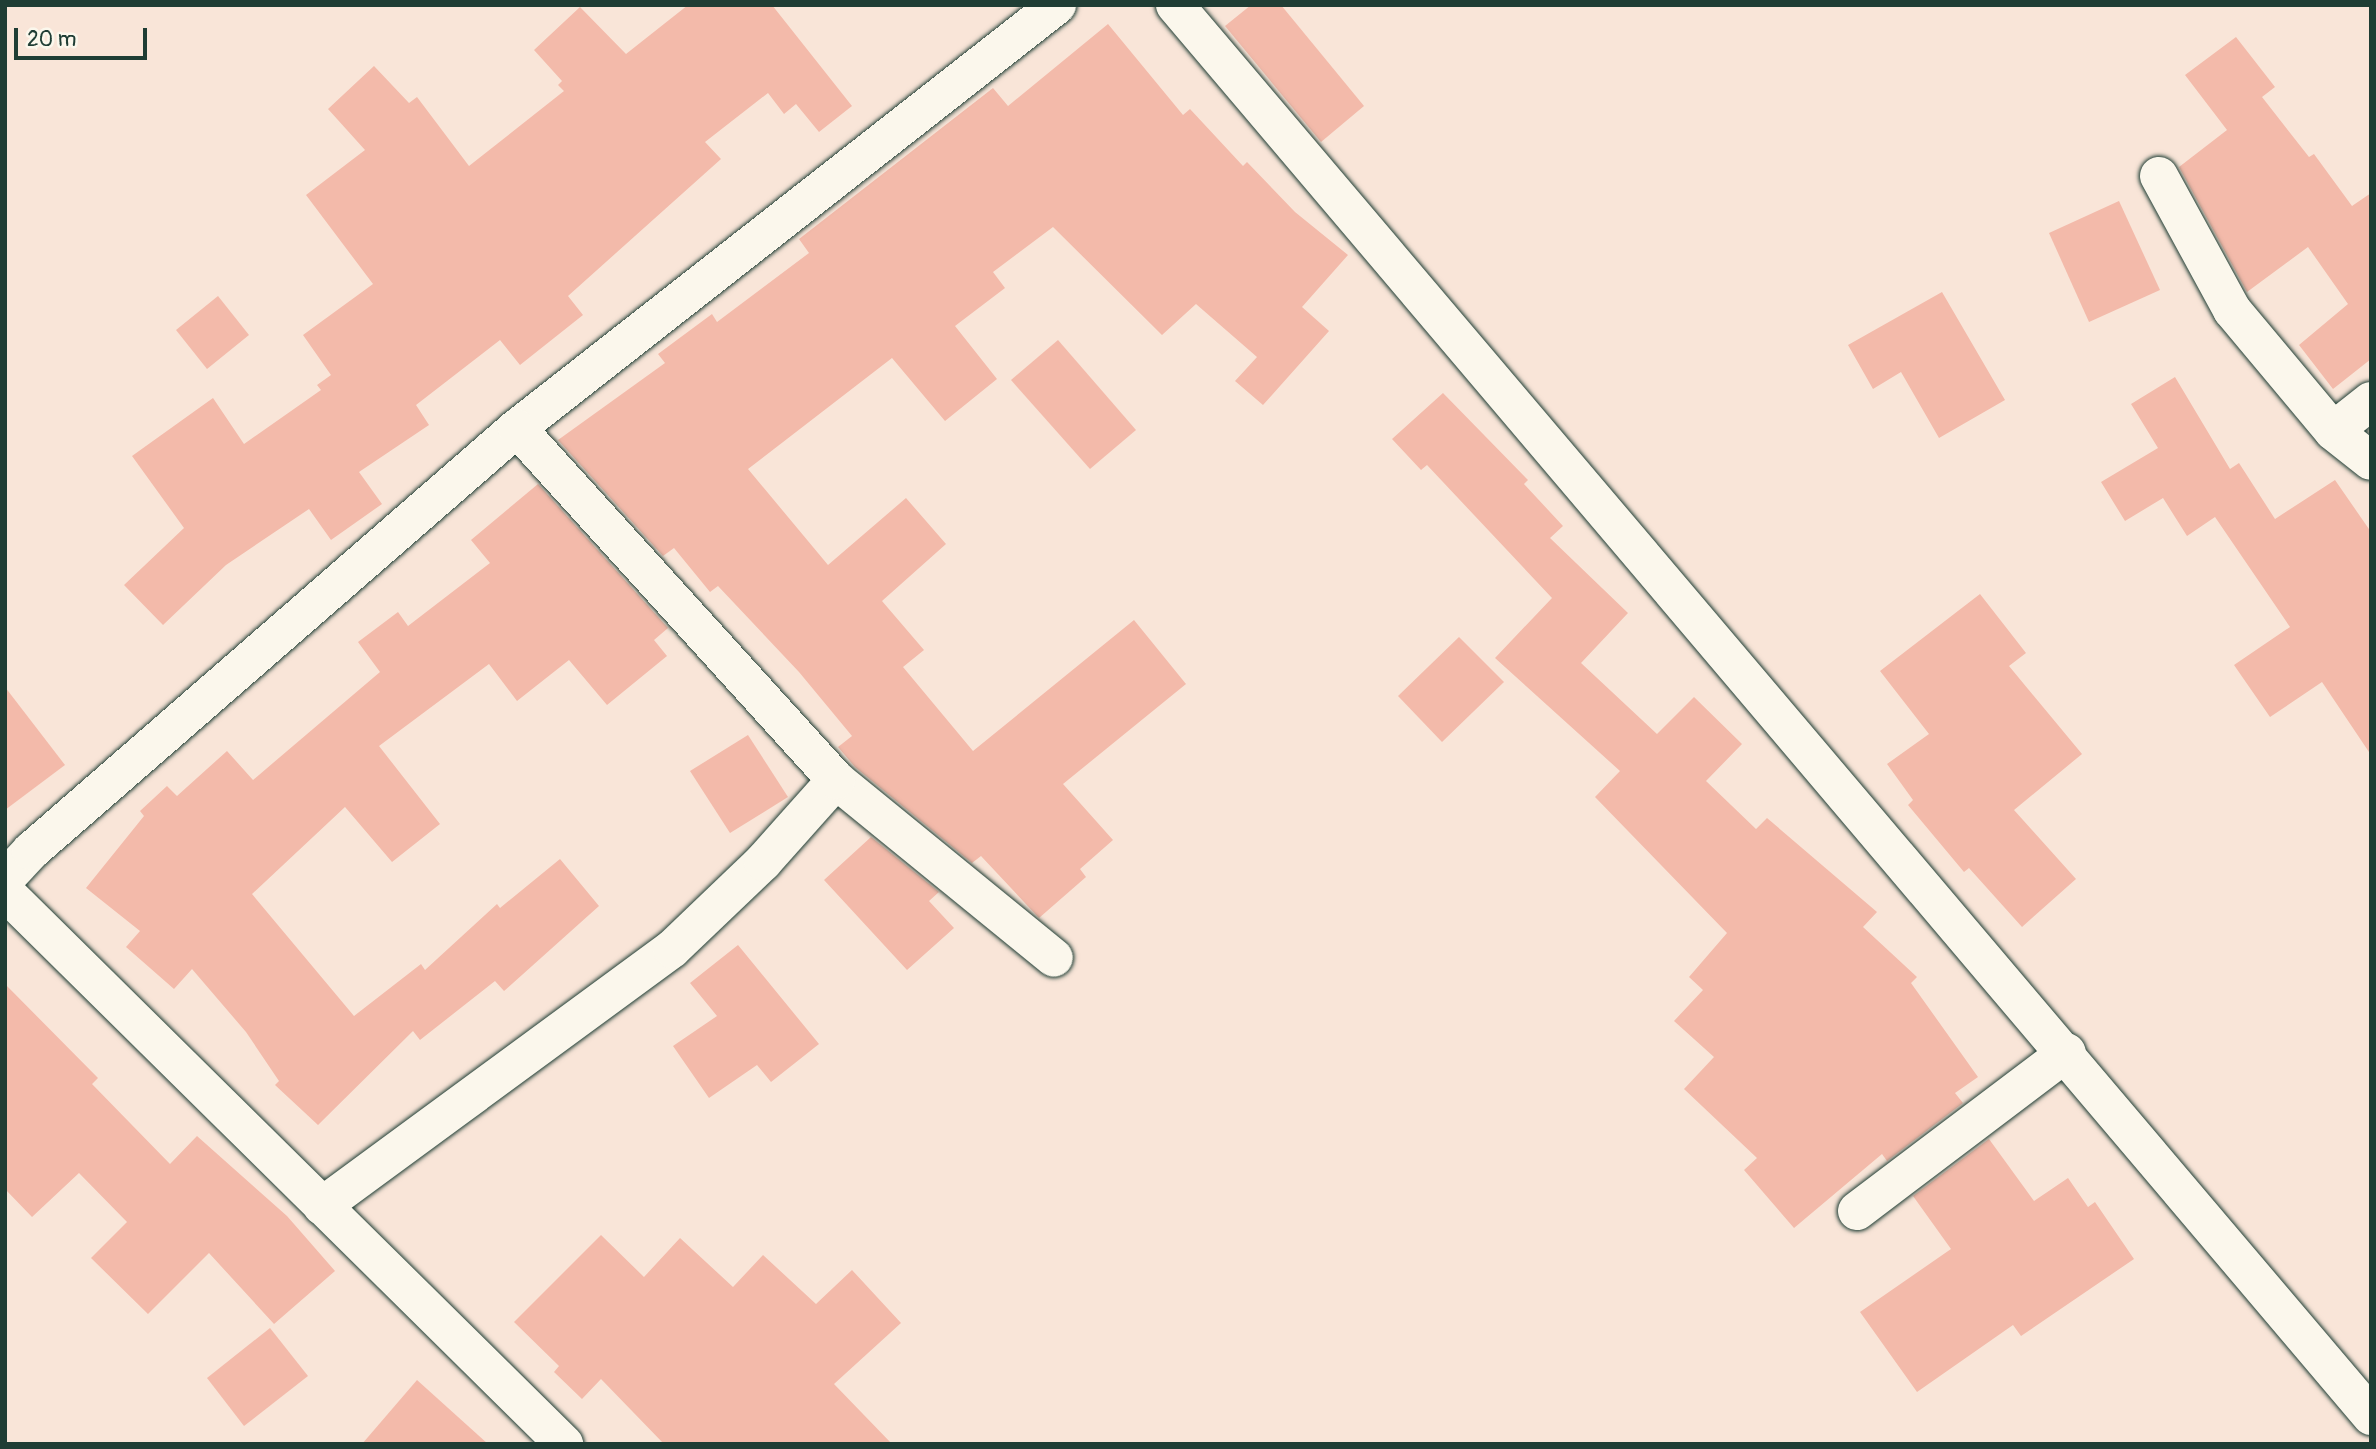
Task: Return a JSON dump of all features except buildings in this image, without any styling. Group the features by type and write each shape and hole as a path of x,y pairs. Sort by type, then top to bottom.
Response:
{"street":[{"path":"5,879 31,850 517,428 1058,5"},
{"path":"1175,5 2067,1052 2371,1416"},
{"path":"2159,176 2232,310 2333,431 2371,461"},
{"path":"2333,431 2371,401"},
{"path":"517,428 836,780 1054,958"},
{"path":"322,1206 672,949 763,862 836,780"},
{"path":"5,892 564,1444"},
{"path":"1857,1211 2067,1052"}]}
